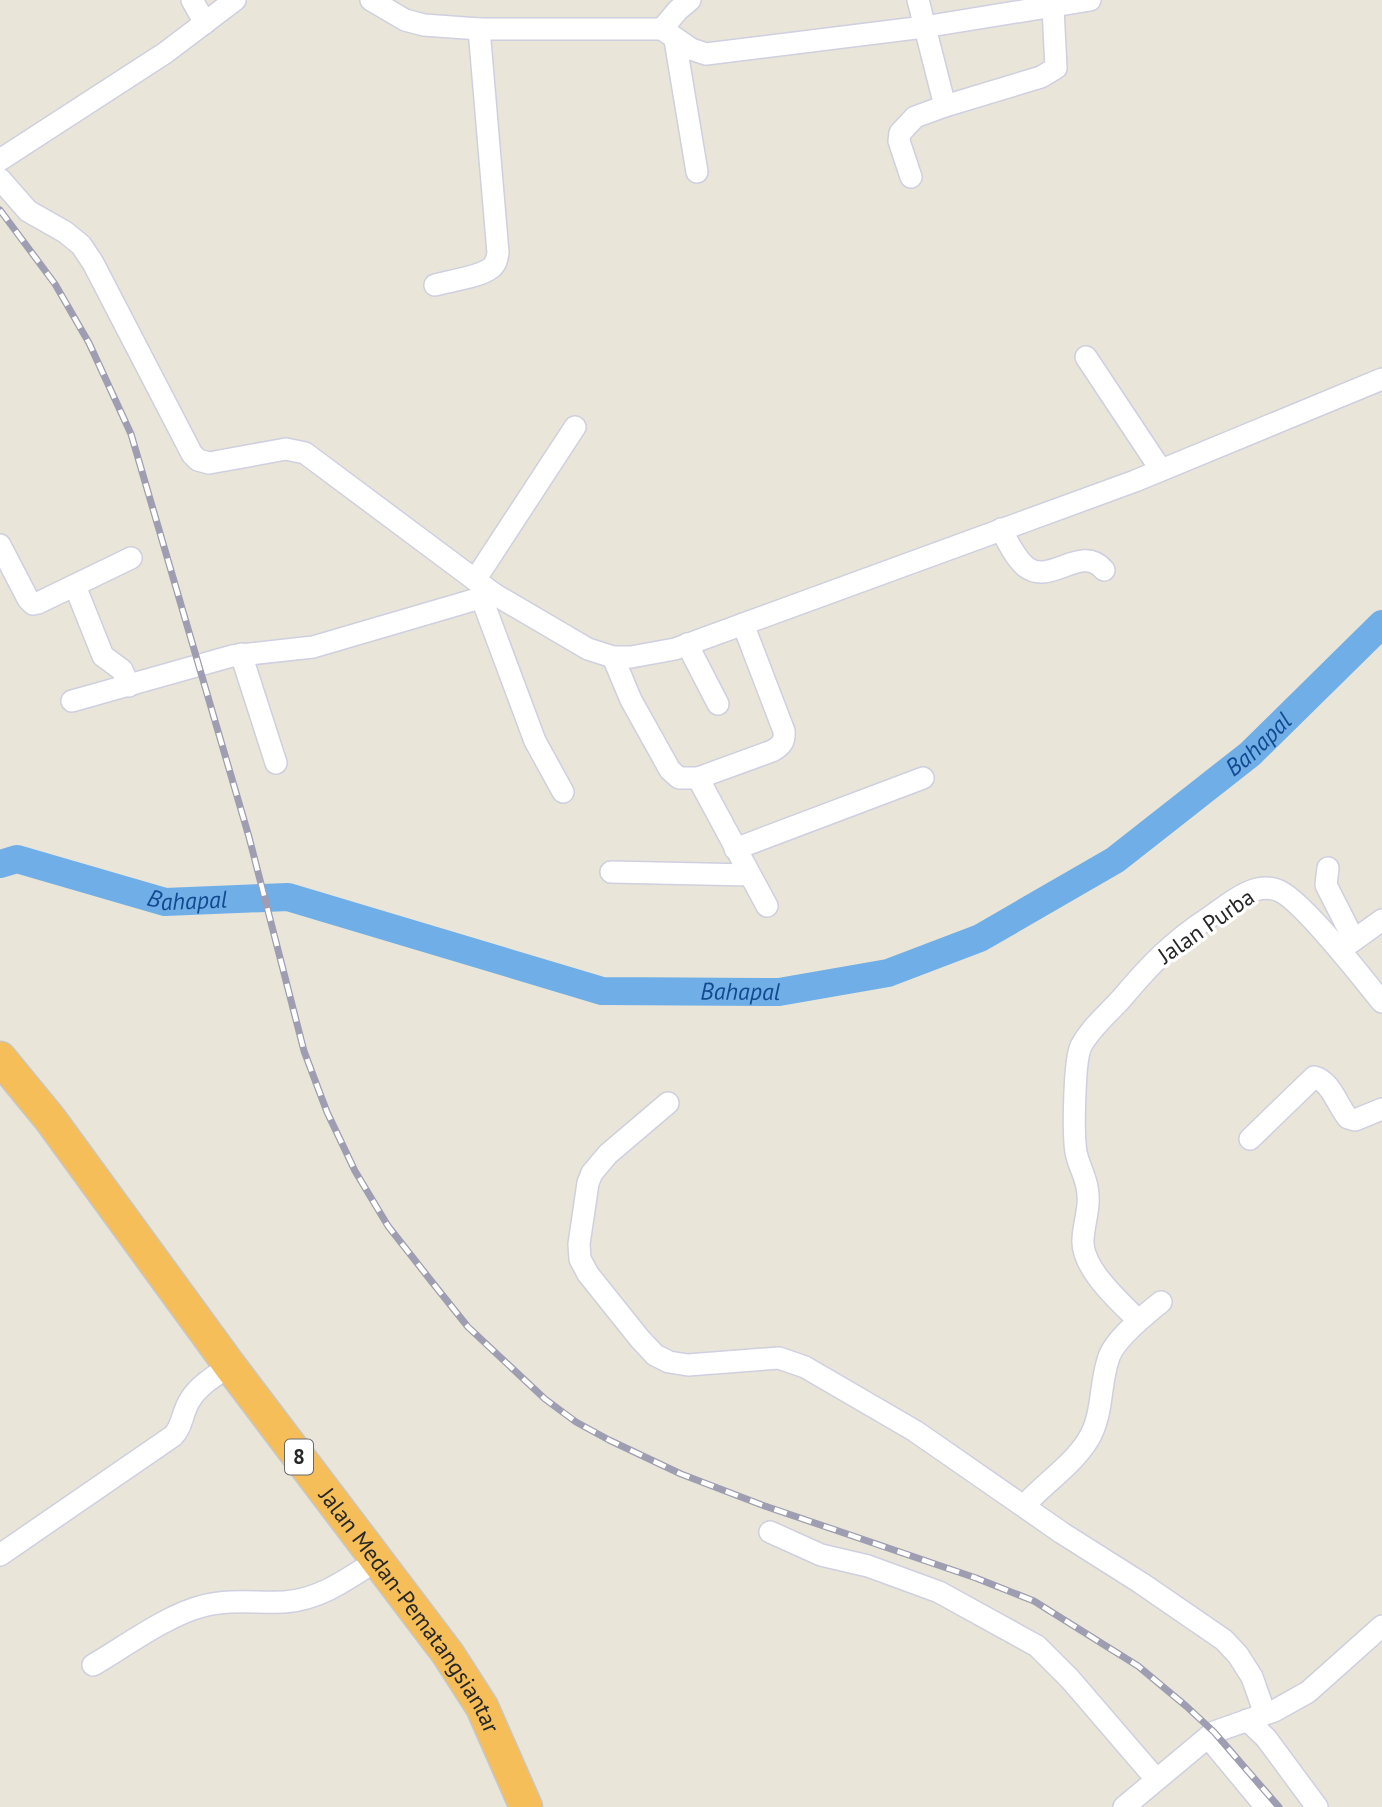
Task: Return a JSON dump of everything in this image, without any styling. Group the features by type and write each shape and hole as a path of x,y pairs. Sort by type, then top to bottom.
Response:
{"highway":[{"name":"8","path":"0,1058 50,1119"},
{"name":"8","path":"0,1086 19,1102 50,1119"},
{"name":"Jalan Medan-Pematangsiantar","path":"50,1119 230,1366 448,1654 482,1707 526,1807"}],"street":[{"path":"191,0 205,23"},
{"path":"0,159 165,52 235,0"},
{"path":"372,0 405,20 424,25 668,35 706,54 924,27 1090,0"},
{"path":"690,0 678,10 668,35 697,172"},
{"path":"918,0 944,106"},
{"path":"911,177 899,141 900,132 915,117 1050,73 1056,68 1053,8"},
{"path":"435,285 493,267 498,253 479,29"},
{"path":"0,179 28,211 65,232 93,263 192,454 198,460 209,463 286,449 304,453 483,591 588,649 613,657 655,654 743,624 1161,470 1382,379"},
{"path":"1086,357 1161,470"},
{"path":"72,701 241,654 313,648 483,591 575,427"},
{"path":"1001,529 1017,558 1033,572 1042,573 1086,560 1095,561 1104,570"},
{"path":"0,545 33,604 131,558"},
{"path":"75,586 103,656 122,670 129,686"},
{"path":"483,591 535,741 563,792"},
{"path":"613,657 631,700 670,770 679,778 698,778 772,751 782,744 785,738 743,624"},
{"path":"687,644 718,704"},
{"path":"241,654 276,763"},
{"path":"698,778 766,906"},
{"path":"735,849 923,778"},
{"path":"1328,868 1326,885 1346,946 1382,920"},
{"path":"611,872 750,875"},
{"name":"Jalan Purba","path":"1138,1320 1107,1290 1083,1253 1083,1237 1089,1210 1088,1188 1076,1152 1075,1069 1080,1048 1094,1026 1173,944 1253,889 1265,887 1283,892 1346,946 1382,1002"},
{"path":"1250,1139 1314,1077 1318,1077 1328,1086 1348,1118 1355,1120 1382,1109"},
{"path":"668,1103 597,1165 588,1183 579,1244 580,1259 588,1274 640,1339 668,1362 688,1365 779,1358 805,1367 915,1431 1224,1640 1238,1655 1252,1677 1256,1717 1266,1738 1317,1807"},
{"path":"1024,1506 1088,1440 1101,1405 1109,1355 1138,1320 1161,1302"},
{"path":"0,1555 173,1436 179,1429 188,1402 196,1392 230,1366"},
{"path":"769,1532 821,1555 868,1566 939,1592 1033,1643 1070,1679 1156,1779"},
{"path":"93,1665 176,1617 201,1606 234,1601 286,1602 315,1596 340,1584 377,1560"},
{"path":"1124,1807 1208,1737 1222,1728 1293,1702 1379,1637"},
{"path":"1208,1737 1266,1807"}],"waterway":[{"name":"Bahapal","path":"0,864 17,859 165,902 288,897 602,991 779,992 888,973 980,938 1115,860 1250,754 1382,624"}],"railway":[{"path":"0,210 55,284 89,343 131,434 249,837 304,1051 327,1112 355,1171 388,1226 468,1327 545,1399 576,1422 609,1440 681,1474 762,1505 976,1578 1034,1601 1138,1666 1186,1706 1214,1732 1279,1807"}]}
